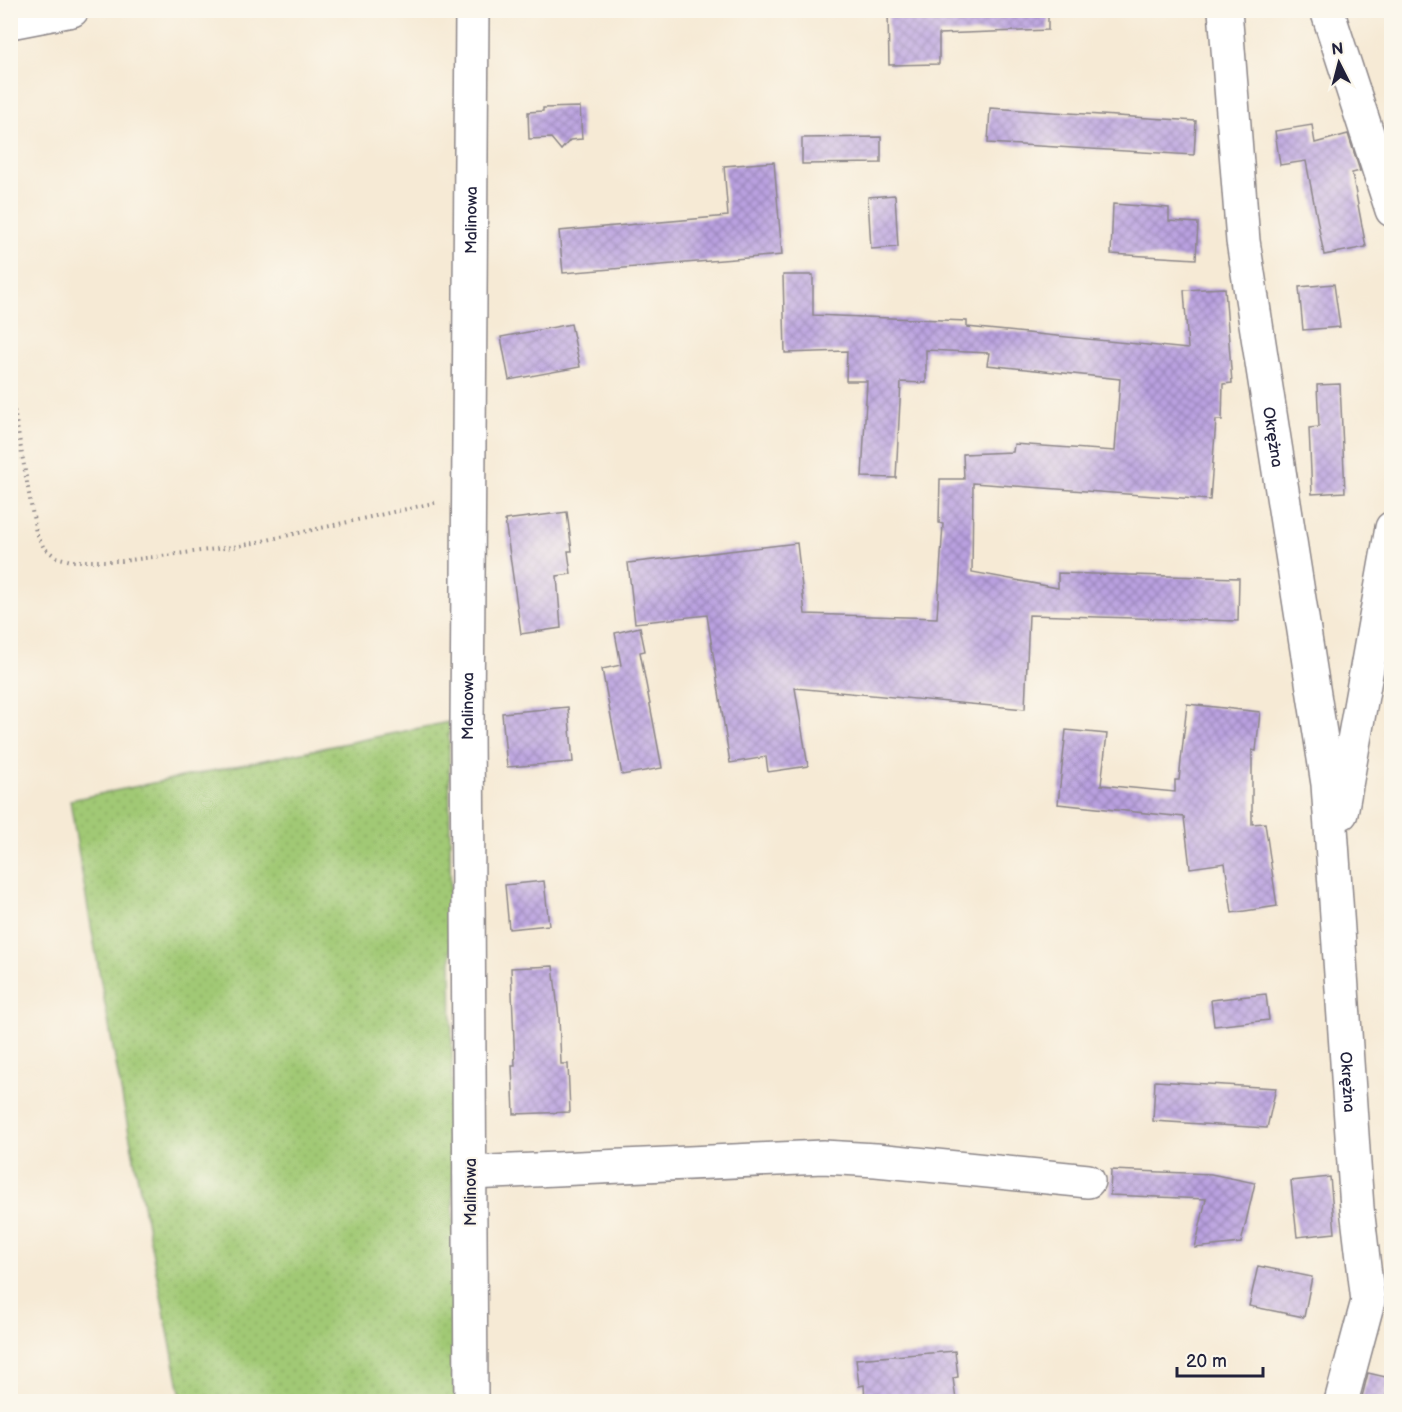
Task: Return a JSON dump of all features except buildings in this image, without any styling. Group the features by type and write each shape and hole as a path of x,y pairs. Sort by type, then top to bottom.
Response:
{"street":[{"path":"10,22 72,10"},
{"name":"Malinowa","path":"471,1401 467,779 472,10"},
{"name":"Okrężna","path":"1225,10 1243,241 1328,784 1357,1208 1380,1307 1341,1401"},
{"path":"1327,10 1392,210"},
{"name":"Okrężna","path":"1333,862 1392,528"},
{"path":"470,1173 823,1157 1088,1181"}],"path":[{"path":"10,387 36,533 44,548 56,557 71,561 122,561 240,546 469,495"}],"green space":[{"path":"449,722 455,1401 182,1401 109,1026 70,800"}]}
